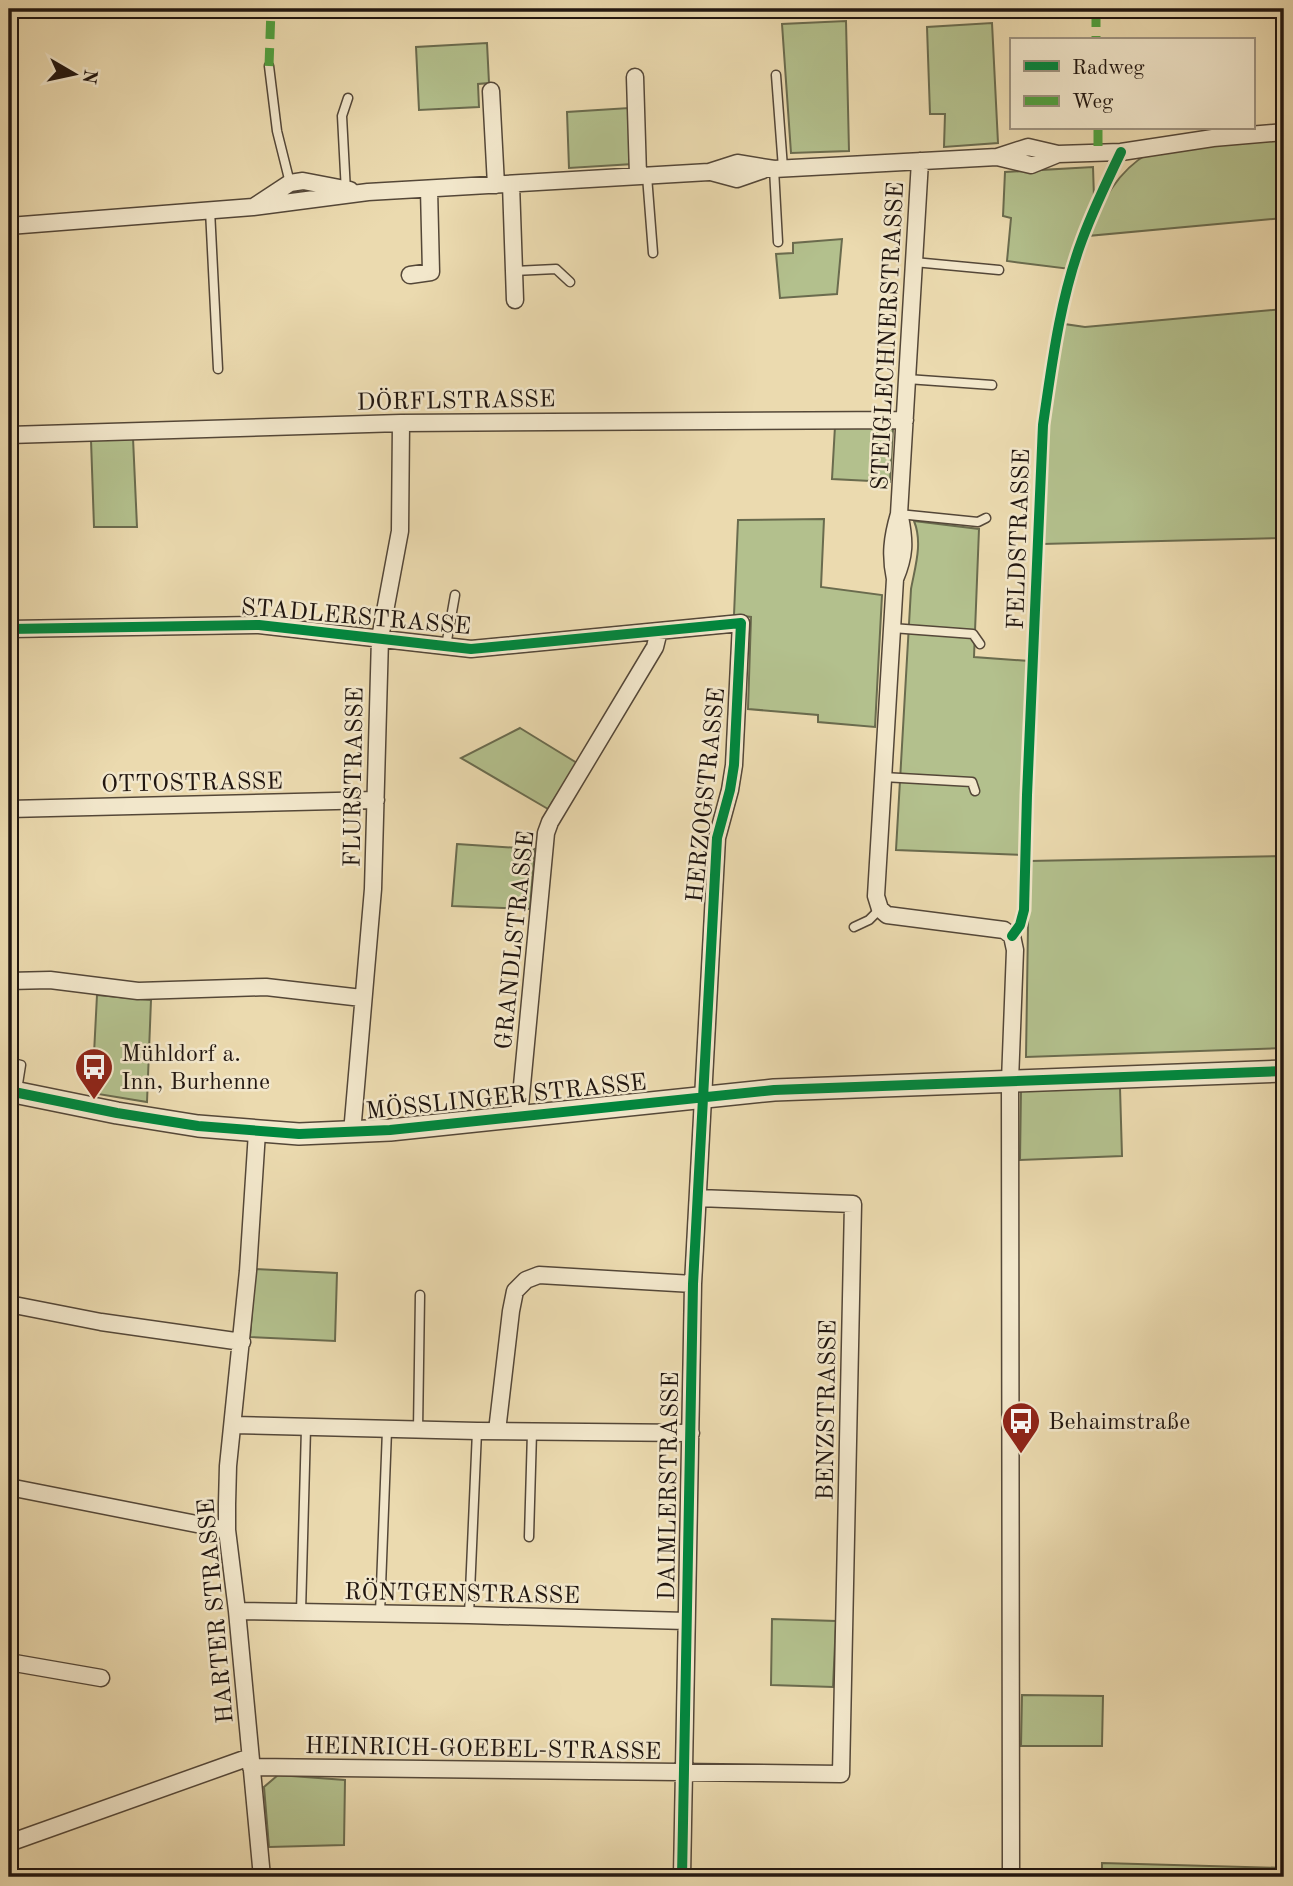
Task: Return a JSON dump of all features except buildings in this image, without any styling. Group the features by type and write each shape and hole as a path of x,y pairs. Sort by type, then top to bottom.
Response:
{"street":[{"path":"635,77 643,175"},
{"path":"491,92 504,184 515,300"},
{"path":"9,226 253,207 346,192 709,172 737,163 774,169 997,157 1031,165 1058,154 1121,152 1213,138 1284,132"},
{"name":"STEIGLECHNERSTRASSE","path":"880,909 876,895 895,579 902,562 905,541 899,514 920,161"},
{"path":"253,207 290,183 303,181 346,192"},
{"path":"410,275 431,272 429,189"},
{"name":"DÖRFLSTRASSE","path":"9,435 401,423 905,420"},
{"name":"FLURSTRASSE","path":"352,1133 362,998 370,939 380,638 400,531 401,423"},
{"name":"STADLERSTRASSE","path":"9,629 259,625 471,649 741,624"},
{"name":"HERZOGSTRASSE","path":"705,1097 717,838 734,765 741,624"},
{"name":"GRANDLSTRASSE","path":"519,1117 546,833 550,822 655,647 659,631"},
{"name":"OTTOSTRASSE","path":"9,809 376,800"},
{"path":"880,909 887,915 1004,930 1012,936 1015,950 1010,1081 1011,1877"},
{"path":"9,981 50,980 138,991 266,988 362,998"},
{"name":"MÖSSLINGER STRASSE","path":"13,1092 117,1113 257,1132 352,1133 774,1090 1284,1071"},
{"name":"DAIMLERSTRASSE","path":"682,1877 693,1284 705,1097"},
{"name":"HARTER STRASSE","path":"257,1132 242,1342 228,1466 227,1530 262,1877"},
{"name":"BENZSTRASSE","path":"698,1198 853,1204 841,1773"},
{"path":"497,1431 511,1311 515,1291 526,1280 539,1275 693,1284"},
{"path":"9,1304 101,1322 242,1342"},
{"path":"233,1425 387,1430 691,1433"},
{"path":"9,1487 227,1530"},
{"name":"RÖNTGENSTRASSE","path":"237,1611 686,1621"},
{"path":"9,1662 101,1678"},
{"path":"9,1843 250,1762"},
{"name":"HEINRICH-GOEBEL-STRASSE","path":"250,1762 685,1773 841,1773"}],"lane":[{"path":"269,66 277,131 290,183"},
{"path":"776,75 774,169 778,242"},
{"path":"346,192 342,116 348,98"},
{"path":"643,175 653,253"},
{"path":"209,210 218,369"},
{"path":"914,262 999,270"},
{"path":"514,271 556,269 570,282"},
{"path":"907,379 992,386"},
{"path":"899,514 978,522 986,518"},
{"path":"446,646 456,595"},
{"path":"892,628 973,634 980,644"},
{"path":"883,777 972,782 975,791"},
{"path":"854,927 869,920 880,909"},
{"path":"9,1062 21,1065 13,1092"},
{"path":"418,1430 420,1294"},
{"path":"301,1612 306,1428"},
{"path":"380,1613 387,1430"},
{"path":"469,1615 477,1431"},
{"path":"529,1537 532,1432"}],"green space":[{"path":"846,21 849,151 791,153 782,24"},
{"path":"992,23 998,143 944,147 945,114 930,114 927,27"},
{"path":"487,43 489,83 478,84 479,107 419,110 416,47"},
{"path":"629,108 633,164 569,168 567,112"},
{"path":"1284,138 1284,218 1087,236 1104,200 1119,178 1149,153"},
{"path":"1093,167 1094,198 1070,269 1007,261 1011,218 1003,216 1005,172"},
{"path":"842,239 837,294 780,298 776,254 793,253 793,243"},
{"path":"1284,309 1284,538 1042,544 1049,405 1064,324 1085,327"},
{"path":"835,426 893,429 890,482 832,479"},
{"path":"133,438 137,527 94,527 91,440"},
{"path":"824,519 821,587 882,595 875,727 818,722 818,715 748,709 751,617 734,615 738,520"},
{"path":"914,521 979,529 974,657 1029,661 1023,855 896,850 911,589 918,546"},
{"path":"520,728 577,763 548,809 461,758"},
{"path":"457,844 535,849 530,909 452,906"},
{"path":"1284,856 1284,1048 1026,1057 1029,861"},
{"path":"97,995 151,1000 147,1102 92,1093"},
{"path":"1120,1088 1122,1156 1020,1160 1021,1090"},
{"path":"255,1269 337,1273 335,1341 250,1337"},
{"path":"772,1619 836,1621 833,1687 771,1685"},
{"path":"1022,1695 1103,1696 1102,1746 1021,1746"},
{"path":"278,1775 345,1780 344,1845 269,1847 264,1787"},
{"path":"1102,1863 1284,1868 1284,1877 1102,1877"}],"marked path":[{"path":"269,66 271,9"},
{"path":"1096,9 1096,38"},
{"path":"1098,130 1098,152"}],"cycle path":[{"name":"FELDSTRASSE","path":"1012,936 1020,925 1024,910 1043,425 1058,331 1074,262 1121,152"},
{"path":"9,629 259,625 471,649 741,623 734,765 717,838 693,1284 682,1877"},
{"path":"9,1091 198,1126 299,1134 390,1130 774,1090 1284,1071"}],"place":[{"name":"Mühldorf a. Inn, Burhenne","path":"94,1101"},
{"name":"Behaimstraße","path":"1021,1455"}]}
